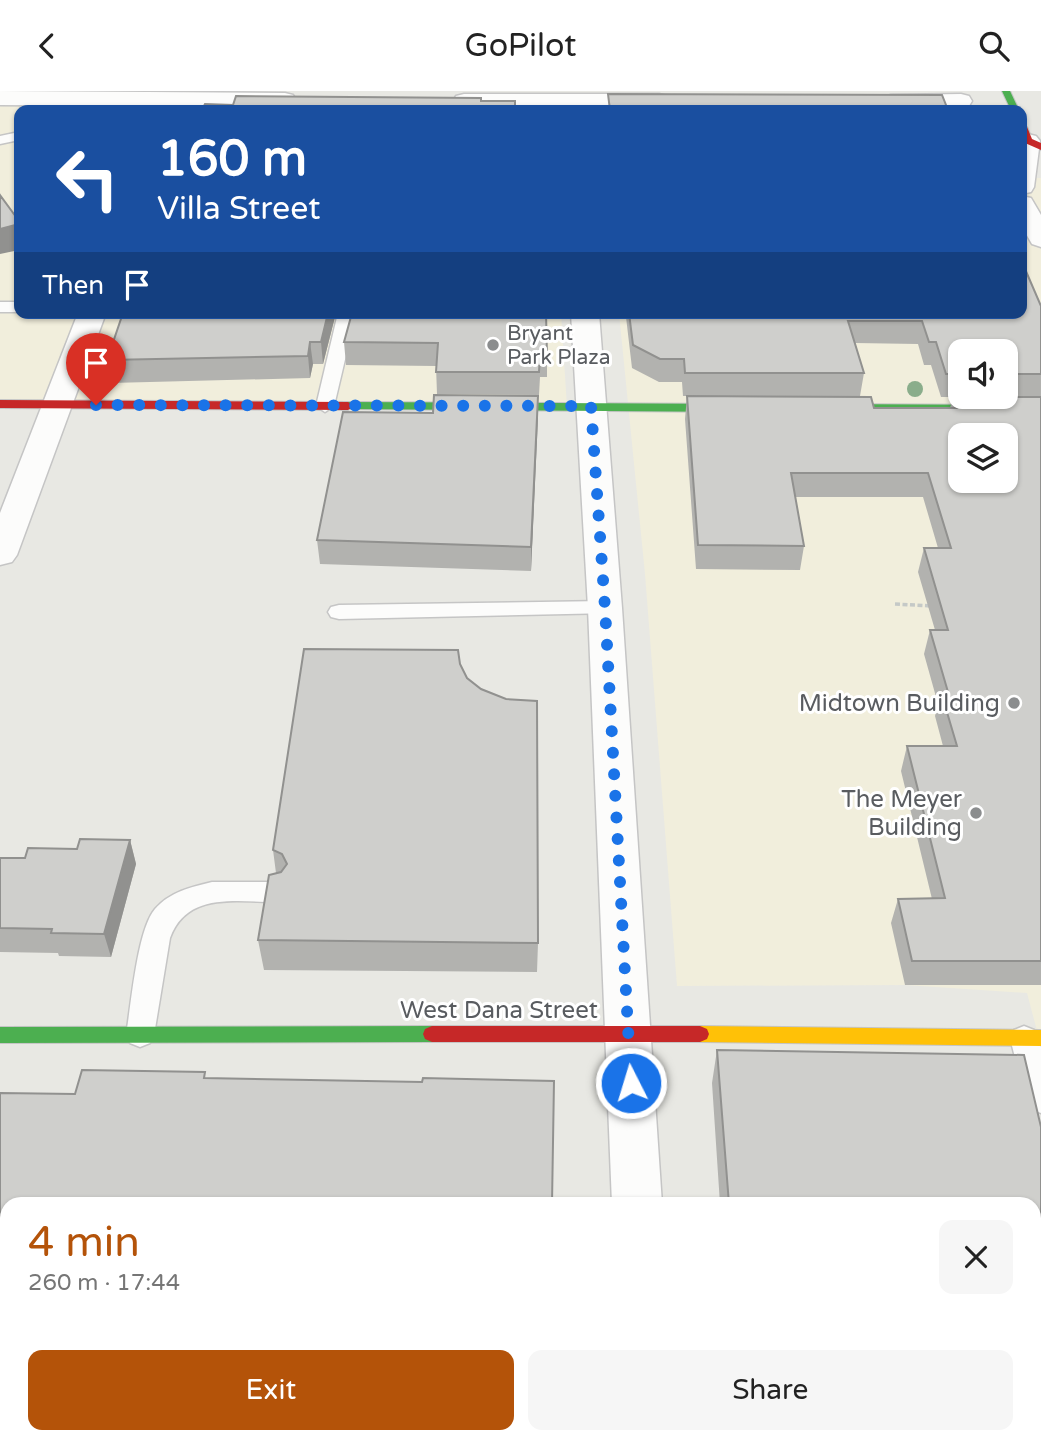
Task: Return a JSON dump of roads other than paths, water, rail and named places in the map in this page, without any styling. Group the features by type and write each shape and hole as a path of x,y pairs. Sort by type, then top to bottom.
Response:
{"main road":[{"path":"0,404 760,408"},
{"path":"800,408 1041,409"},
{"name":"West Dana Street","path":"0,1035 626,1033 1033,1038"}],"street":[{"path":"0,99 77,104 170,105 310,100"},
{"path":"449,101 549,105"},
{"path":"595,105 680,101"},
{"path":"866,102 960,101"},
{"path":"1027,156 1030,138"},
{"path":"1027,212 1041,239"},
{"path":"0,555 90,319"},
{"path":"585,319 605,608 637,1197"}],"lane":[{"path":"325,406 346,319"},
{"path":"339,612 605,608"},
{"path":"139,1035 156,937 164,917 188,898 212,892 276,892"},
{"path":"1033,1038 1041,1100"}],"place":[{"name":"Bryant Park Plaza","path":"493,345"},
{"name":"Midtown Building","path":"1014,703"},
{"name":"The Meyer Building","path":"976,813"}]}
